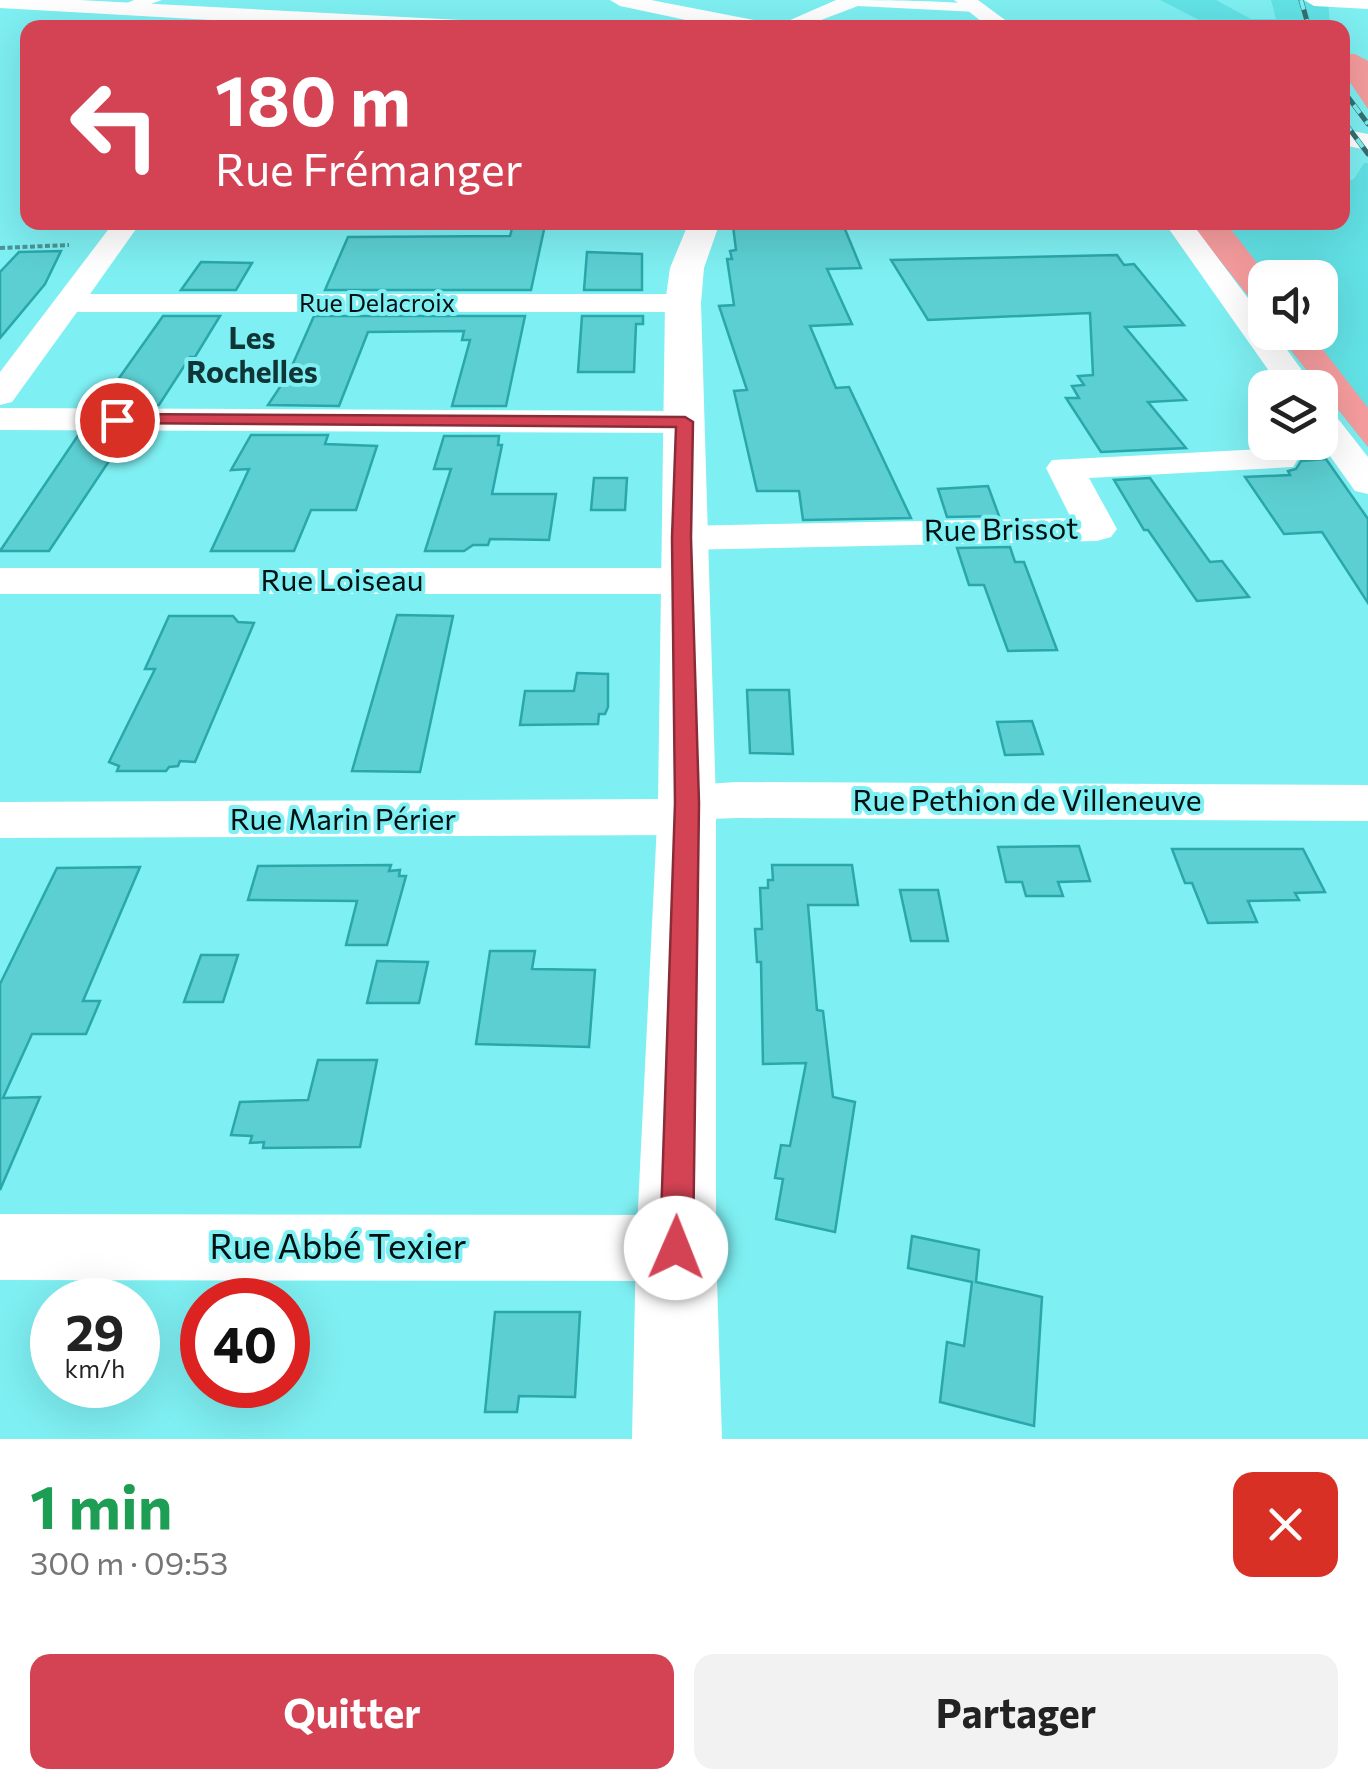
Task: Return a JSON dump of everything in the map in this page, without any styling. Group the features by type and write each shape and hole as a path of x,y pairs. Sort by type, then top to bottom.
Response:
{"street":[{"path":"120,10 153,0"},
{"path":"620,0 719,20"},
{"path":"1314,0 1368,3 1368,16"},
{"path":"801,20 848,1 970,3 994,20"},
{"path":"0,2 227,20"},
{"path":"677,1439 676,1248 687,810 682,560 683,303 687,268 702,230"},
{"path":"1182,230 1285,370"},
{"path":"0,395 122,233"},
{"name":"Rue Delacroix","path":"70,303 683,303"},
{"path":"0,419 685,422"},
{"path":"1338,442 1368,483"},
{"name":"Rue Brissot","path":"682,560 1097,529 1065,468 1248,459"},
{"name":"Rue Loiseau","path":"0,582 682,560"},
{"name":"Rue Pethion de Villeneuve","path":"687,810 737,800 1368,802"},
{"name":"Rue Marin Périer","path":"0,820 687,810"},
{"name":"Rue Abbé Texier","path":"0,1247 676,1248"}],"path":[{"path":"0,248 122,233"}],"shaded area":[{"path":"1160,0 1216,0 1251,19 1276,19 1271,0 1328,0 1329,20 1199,20"},
{"path":"1350,54 1368,61 1368,109 1350,82"},
{"path":"1368,163 1368,447 1338,409 1338,370 1307,370 1291,350 1338,350 1338,260 1248,260 1248,296 1196,230 1350,230 1350,180"},
{"path":"1196,230 1231,230 1255,260 1248,260 1248,296"},
{"path":"1291,350 1323,350 1368,408 1368,447 1338,409 1338,370 1307,370"}],"building":[{"path":"512,230 544,230 531,290 325,290 348,237 510,236"},
{"path":"734,230 845,230 861,268 827,269 852,324 810,326 836,388 849,387 911,518 803,520 799,491 757,491 734,391 747,390 719,306 734,305 727,259 732,259 730,251 736,250"},
{"path":"61,251 45,284 0,338 0,272 19,252"},
{"path":"587,252 642,254 642,290 584,290"},
{"path":"1117,255 1124,265 1134,264 1184,325 1125,327 1186,400 1148,402 1186,448 1101,452 1066,398 1079,398 1072,386 1084,385 1078,376 1093,375 1090,313 928,320 891,260"},
{"path":"201,262 252,263 236,290 181,290"},
{"path":"163,316 220,316 159,405 100,405"},
{"path":"314,316 525,316 506,406 452,406 470,340 462,340 464,331 368,332 339,406 268,405 288,375"},
{"path":"582,316 643,316 643,324 636,324 634,372 578,372"},
{"path":"79,434 140,434 125,458 111,458 49,551 0,551"},
{"path":"251,435 328,435 325,444 377,446 356,510 311,510 294,551 211,551 249,469 231,470"},
{"path":"444,436 499,436 498,445 502,445 492,494 556,494 549,540 490,539 488,545 473,545 464,551 425,551 451,469 434,469"},
{"path":"1327,460 1368,519 1368,603 1322,532 1284,534 1245,477 1290,475 1288,471 1296,469 1301,461"},
{"path":"594,478 627,478 625,510 591,510"},
{"path":"1150,478 1210,562 1222,561 1249,597 1197,601 1148,530 1144,530 1114,480"},
{"path":"988,486 999,516 947,517 938,489"},
{"path":"1010,547 1015,562 1024,562 1057,650 1008,651 984,585 969,585 957,548"},
{"path":"397,615 453,616 420,772 352,771"},
{"path":"169,616 233,616 238,622 254,623 195,762 180,761 166,771 117,771 119,766 109,762 155,669 145,669"},
{"path":"577,673 608,674 608,707 605,714 599,714 598,724 520,725 525,691 574,691"},
{"path":"747,690 789,690 793,754 750,753"},
{"path":"1032,721 1043,754 1005,755 997,722"},
{"path":"1079,846 1090,881 1058,882 1063,896 1026,896 1022,882 1006,882 998,847"},
{"path":"1172,849 1303,849 1325,892 1295,893 1299,900 1248,901 1257,922 1208,923 1192,883 1185,883"},
{"path":"391,865 389,871 400,870 399,876 406,876 387,945 346,945 357,901 248,900 258,866"},
{"path":"772,865 852,865 858,905 808,905 817,1010 823,1011 833,1097 855,1102 835,1232 776,1219 783,1179 775,1178 781,1145 790,1146 806,1063 763,1064 761,962 757,962 755,929 762,929 760,888 768,888 768,880 773,880"},
{"path":"140,867 83,1001 100,1001 86,1034 32,1034 3,1098 40,1097 0,1190 0,984 57,868"},
{"path":"900,890 938,890 948,941 911,941"},
{"path":"490,951 535,951 532,969 595,970 589,1047 476,1044"},
{"path":"201,955 238,955 223,1002 184,1002"},
{"path":"377,961 428,962 419,1003 367,1003"},
{"path":"318,1060 377,1060 360,1147 263,1148 264,1142 250,1143 252,1136 231,1135 240,1102 308,1100"},
{"path":"912,1236 979,1250 976,1282 1042,1297 1034,1426 940,1402 947,1342 964,1346 972,1282 908,1268"},
{"path":"495,1312 580,1312 575,1397 519,1396 517,1412 485,1412"}],"railway":[{"path":"1301,0 1307,20"},
{"path":"1350,100 1368,124"},
{"path":"1350,130 1368,154"}],"district":[{"name":"Les Rochelles","path":"252,356"}],"route":[{"path":"117,420 685,422 682,538 687,803 676,1248"}]}
